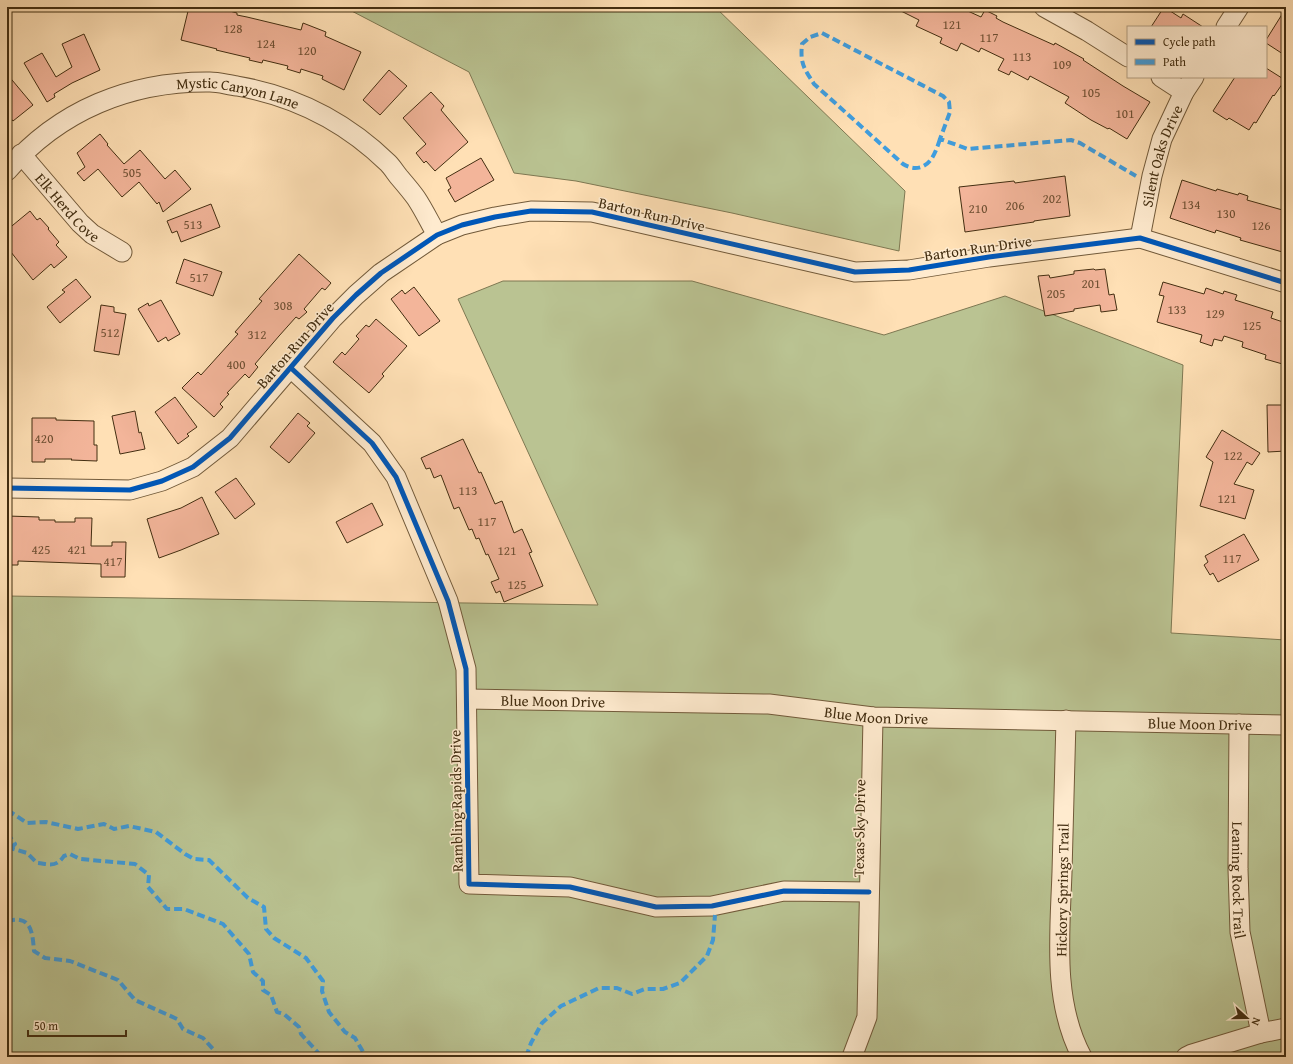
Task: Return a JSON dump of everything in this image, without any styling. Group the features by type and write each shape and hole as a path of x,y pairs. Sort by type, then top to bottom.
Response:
{"street":[{"path":"1044,7 1087,31 1127,56"},
{"path":"1227,26 1239,7"},
{"path":"1164,78 1189,84"},
{"name":"Mystic Canyon Lane","path":"7,170 21,154 41,137 67,119 93,105 136,90 176,84 212,82 254,89 302,104 331,120 357,137 388,164 416,198 437,235"},
{"name":"Silent Oaks Drive","path":"1140,238 1152,176 1162,139 1189,84"},
{"name":"Elk Herd Cove","path":"21,154 80,223 92,234 122,252"},
{"name":"Barton Run Drive","path":"7,488 130,490 162,481 193,467 230,438 333,318 381,273 437,235 495,217 530,211 592,212 856,272 909,270 989,257 1140,238 1286,283"},
{"name":"Rambling Rapids Drive","path":"290,368 372,443 396,477 448,601 466,669 469,884 570,887 656,907 712,906 784,891 870,892"},
{"name":"Blue Moon Drive","path":"467,699 769,704 873,717 1286,725"},
{"name":"Texas Sky Drive","path":"852,1057 866,1016 873,717"},
{"name":"Hickory Springs Trail","path":"1066,720 1060,962 1064,1006 1082,1057"},
{"name":"Leaning Rock Trail","path":"1239,724 1238,869 1240,932 1261,1033"},
{"path":"1186,1057 1261,1033 1286,1028"}],"green space":[{"path":"344,7 715,7 905,191 899,251 732,213 576,181 514,173 469,72"},
{"path":"503,281 692,281 884,335 1005,296 1183,365 1171,633 1286,640 1286,1057 7,1057 7,596 598,605 458,299"}],"building":[{"path":"189,7 210,7 226,10 237,13 237,15 301,30 303,23 326,32 325,36 361,52 344,90 322,79 323,76 301,69 300,73 287,69 288,66 263,60 262,63 249,60 250,58 181,40"},
{"path":"893,7 959,7 981,17 985,10 997,16 996,18 1003,22 1054,45 1055,43 1084,59 1083,60 1150,102 1127,139 1109,128 1108,129 1091,120 1065,103 1069,97 1030,76 1028,80 1011,71 1009,75 998,70 1004,59 981,48 979,52 961,43 957,51 940,43 942,38 916,26 919,20"},
{"path":"1164,7 1181,18 1183,14 1201,26 1152,26"},
{"path":"1286,8 1286,56 1267,44 1267,38"},
{"path":"84,34 100,70 72,83 54,94 55,97 47,102 24,63 42,53 56,77 72,67 62,44"},
{"path":"1267,69 1285,80 1274,96 1273,95 1256,123 1254,122 1249,130 1229,118 1227,120 1213,111 1234,78 1267,78"},
{"path":"389,70 407,86 380,115 363,100"},
{"path":"7,74 33,105 13,121 7,114"},
{"path":"431,92 444,106 441,110 468,142 435,171 426,161 424,163 416,153 426,144 403,118"},
{"path":"100,134 108,144 107,145 124,164 140,150 165,179 175,170 191,189 163,212 159,202 157,204 139,182 122,197 98,169 84,181 77,173 85,167 77,153"},
{"path":"481,158 494,180 455,202 448,190 451,188 446,178"},
{"path":"1065,176 1070,216 965,232 959,187 1014,181 1015,183"},
{"path":"1182,180 1216,191 1217,189 1238,195 1239,193 1248,196 1247,200 1286,211 1286,253 1240,240 1241,238 1216,230 1215,233 1170,218"},
{"path":"211,204 220,227 181,242 177,231 172,233 167,221"},
{"path":"30,211 37,220 40,218 49,228 48,229 59,242 56,245 67,257 54,268 51,264 33,280 7,247 7,230"},
{"path":"299,254 331,283 325,290 322,288 304,309 307,312 299,319 296,317 279,336 255,364 258,367 249,378 245,374 227,393 229,394 220,404 223,407 214,417 182,388 198,372 201,375 238,334 235,332 262,301 259,299"},
{"path":"184,259 222,272 213,296 176,283"},
{"path":"1105,269 1109,295 1114,294 1117,310 1101,312 1100,305 1045,316 1038,276 1049,275 1050,278 1074,274 1074,271"},
{"path":"76,279 91,297 60,323 47,307 65,292 62,290"},
{"path":"1163,282 1204,294 1206,288 1223,294 1224,291 1237,295 1235,300 1273,312 1271,318 1286,323 1286,365 1265,359 1266,355 1242,347 1243,342 1224,336 1222,341 1214,339 1212,346 1200,342 1202,335 1157,322 1164,296 1159,295"},
{"path":"414,287 440,321 419,336 391,299 402,290 405,294"},
{"path":"161,300 180,334 168,341 166,337 158,342 138,309 148,303 149,306"},
{"path":"101,305 114,307 114,312 126,314 119,355 94,351"},
{"path":"376,319 407,346 382,374 384,376 369,393 333,362 342,352 345,355 359,339 356,336 366,325 369,327"},
{"path":"175,397 197,427 187,434 189,436 178,444 155,412"},
{"path":"1267,405 1286,405 1286,451 1268,452"},
{"path":"135,411 139,433 141,432 145,449 120,454 112,416"},
{"path":"298,413 310,423 307,426 315,433 289,463 270,447"},
{"path":"32,418 94,421 94,445 97,445 97,461 45,459 45,462 32,462"},
{"path":"1222,430 1260,453 1252,465 1247,462 1234,484 1254,490 1245,519 1200,506 1213,462 1206,457"},
{"path":"463,439 479,473 481,472 495,504 502,501 514,533 522,529 532,552 529,553 543,586 504,602 500,591 496,593 491,582 499,579 479,538 476,539 472,529 469,530 459,507 454,509 441,475 434,478 430,468 426,469 421,458"},
{"path":"236,478 255,504 235,519 215,492"},
{"path":"202,497 219,534 159,558 147,519 181,508"},
{"path":"372,503 383,525 347,543 336,522"},
{"path":"7,516 39,517 39,520 55,520 55,522 75,522 75,518 92,518 91,546 112,546 112,542 126,542 125,577 101,577 101,564 18,561 18,565 7,565"},
{"path":"1244,534 1259,560 1218,582 1213,573 1210,575 1204,565 1208,562 1205,556"}],"marked path":[{"path":"940,139 932,158 925,165 915,168 903,164 814,84 802,61 802,44 810,37 822,33 943,96 949,102 950,112 940,139 968,149 1071,140 1080,143 1136,176"},
{"path":"7,784 7,795"},
{"path":"7,815 12,813 27,823 46,822 78,829 104,824 114,829 129,826 156,832 194,859 209,860 248,898 264,907 266,929 274,938 306,958 323,981 322,991 329,1012 345,1032 355,1038 366,1057"},
{"path":"7,833 15,844 12,847 7,847"},
{"path":"7,847 27,853 37,863 55,864 64,856 70,854 80,859 135,864 149,875 148,887 167,909 184,909 223,924 249,954 253,972 263,981 263,990 271,995 277,1012 284,1014 299,1027 301,1034 322,1057"},
{"path":"526,1057 531,1043 542,1023 561,1006 599,988 617,988 632,994 645,989 663,989 680,983 707,956 713,940 715,915"},
{"path":"7,921 19,920 28,924 32,932 34,951 45,958 70,961 118,980 135,1000 177,1019 183,1029 203,1038 213,1049 216,1057"}],"cycle path":[{"path":"7,488 130,490 162,481 193,467 230,438 333,318 381,273 437,235 462,225 495,217 531,211 592,212 855,272 909,270 989,257 1140,238 1286,283"},
{"path":"291,368 372,443 396,477 448,601 466,669 469,884 570,887 656,907 712,906 784,891 869,892"}]}
